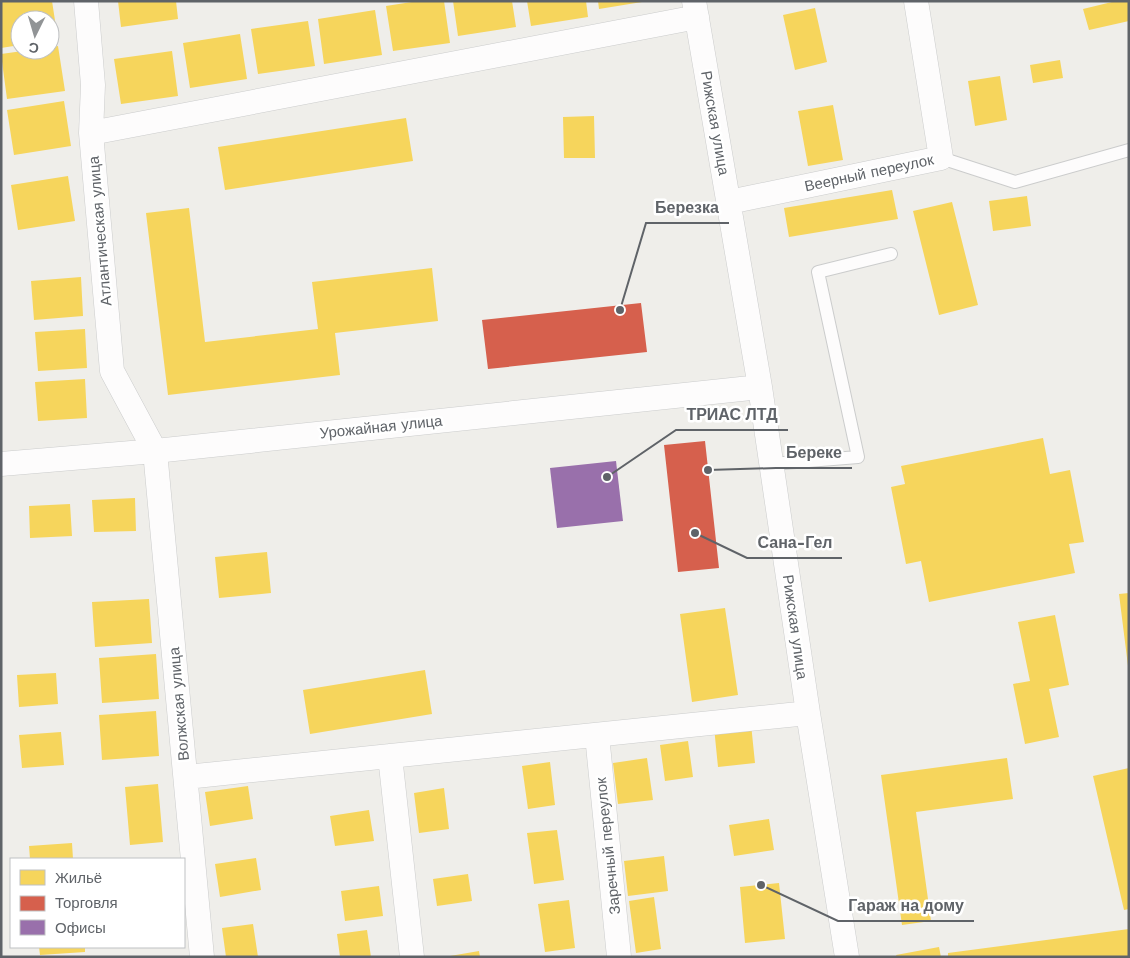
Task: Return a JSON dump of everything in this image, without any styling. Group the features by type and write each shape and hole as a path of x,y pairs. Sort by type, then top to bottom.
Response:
{"street":[{"name":"Атлантическая улица","path":"86,1 93,85 91,133 112,371 155,451"},
{"name":"Веерный переулок","path":"729,202 941,158 916,1"},
{"path":"91,133 696,9"},
{"name":"Рижская улица","path":"696,9 760,387 808,713 847,957"},
{"name":"Урожайная улица","path":"1,464 155,451 760,387"},
{"name":"Волжская улица","path":"155,451 202,957"},
{"path":"186,777 808,713"},
{"name":"Заречный переулок","path":"597,735 619,957"},
{"path":"390,756 412,957"}],"lane":[{"path":"941,158 1015,182 1129,150"},
{"path":"771,464 858,457 818,272 892,254"}],"building: Жильё":[{"path":"52,1 53,10 10,10 10,47 1,48 1,2"},
{"path":"118,1 176,1 178,19 121,27"},
{"path":"418,1 444,1 450,43 393,51 386,6"},
{"path":"453,1 512,1 516,27 458,36"},
{"path":"527,1 586,1 588,17 531,26"},
{"path":"598,1 642,1 642,2 599,9"},
{"path":"1116,1 1129,1 1129,21 1089,30 1083,9"},
{"path":"815,8 827,62 795,70 783,15"},
{"path":"375,10 382,55 324,64 318,19"},
{"path":"308,21 315,66 258,74 251,29"},
{"path":"240,34 247,79 190,88 183,43"},
{"path":"172,51 178,96 121,104 114,59"},
{"path":"10,53 10,60 60,59 65,91 7,99 1,54"},
{"path":"1060,60 1063,78 1033,83 1030,65"},
{"path":"1000,76 1007,120 975,126 968,81"},
{"path":"64,101 71,146 14,155 7,110"},
{"path":"833,105 843,160 808,166 798,111"},
{"path":"594,116 595,158 564,158 563,117"},
{"path":"406,118 413,161 225,190 218,147"},
{"path":"68,176 75,221 18,230 11,185"},
{"path":"892,190 898,219 789,237 784,208"},
{"path":"1027,196 1031,226 993,231 989,201"},
{"path":"952,202 978,305 939,315 913,211"},
{"path":"189,208 205,342 318,329 312,282 432,268 438,321 335,333 340,375 168,395 146,213"},
{"path":"81,277 83,316 34,320 31,281"},
{"path":"85,329 87,368 38,371 35,332"},
{"path":"85,379 87,418 38,421 35,382"},
{"path":"1043,438 1050,474 1070,470 1084,542 1069,544 1075,573 929,602 921,561 906,564 891,487 905,484 901,466"},
{"path":"135,498 136,531 94,532 92,500"},
{"path":"70,504 72,536 30,538 29,506"},
{"path":"267,552 271,593 219,598 215,557"},
{"path":"1129,593 1129,666 1128,666 1119,594"},
{"path":"149,599 152,643 95,647 92,602"},
{"path":"725,608 738,695 692,702 680,614"},
{"path":"1055,615 1069,685 1049,689 1059,737 1025,744 1013,684 1030,681 1018,622"},
{"path":"156,654 159,699 102,703 99,658"},
{"path":"425,670 432,714 310,734 303,690"},
{"path":"56,673 58,704 19,707 17,675"},
{"path":"156,711 159,756 102,760 99,715"},
{"path":"751,724 755,763 718,767 714,727"},
{"path":"61,732 64,765 22,768 19,735"},
{"path":"688,741 693,777 665,781 660,745"},
{"path":"647,758 653,800 618,804 613,763"},
{"path":"1007,758 1013,799 916,812 931,921 902,925 881,775"},
{"path":"550,762 555,805 528,809 522,766"},
{"path":"1129,768 1129,909 1124,910 1093,776"},
{"path":"158,784 163,842 130,845 125,787"},
{"path":"248,786 253,819 210,826 205,792"},
{"path":"444,788 449,829 419,833 414,793"},
{"path":"369,810 374,841 335,846 330,816"},
{"path":"769,819 774,850 734,856 729,825"},
{"path":"557,830 564,880 534,884 527,833"},
{"path":"72,843 73,858 30,858 29,846"},
{"path":"664,856 668,891 628,896 624,861"},
{"path":"256,858 261,890 220,897 215,864"},
{"path":"468,874 472,901 437,906 433,879"},
{"path":"779,883 785,939 745,943 740,887"},
{"path":"379,886 383,916 345,921 341,891"},
{"path":"654,897 661,949 636,953 629,901"},
{"path":"569,900 575,948 545,952 538,904"},
{"path":"253,924 258,957 226,957 222,928"},
{"path":"1129,929 1129,957 948,957 948,953"},
{"path":"367,930 371,957 340,957 337,934"},
{"path":"939,947 941,957 897,957 896,955"},
{"path":"39,948 85,948 85,952 40,955"},
{"path":"479,951 480,957 450,957 450,956"}],"building: Торговля":[{"path":"641,303 647,352 488,369 482,320"},
{"path":"705,441 719,568 678,572 664,445"}],"building: Офисы":[{"path":"616,461 623,521 557,528 550,468"}],"place":[{"name":"Березка","path":"620,310"},
{"name":"Береке","path":"708,470"},
{"name":"ТРИАС ЛТД","path":"607,477"},
{"name":"Сана-Гел","path":"695,533"},
{"name":"Гараж на дому","path":"761,885"}]}
